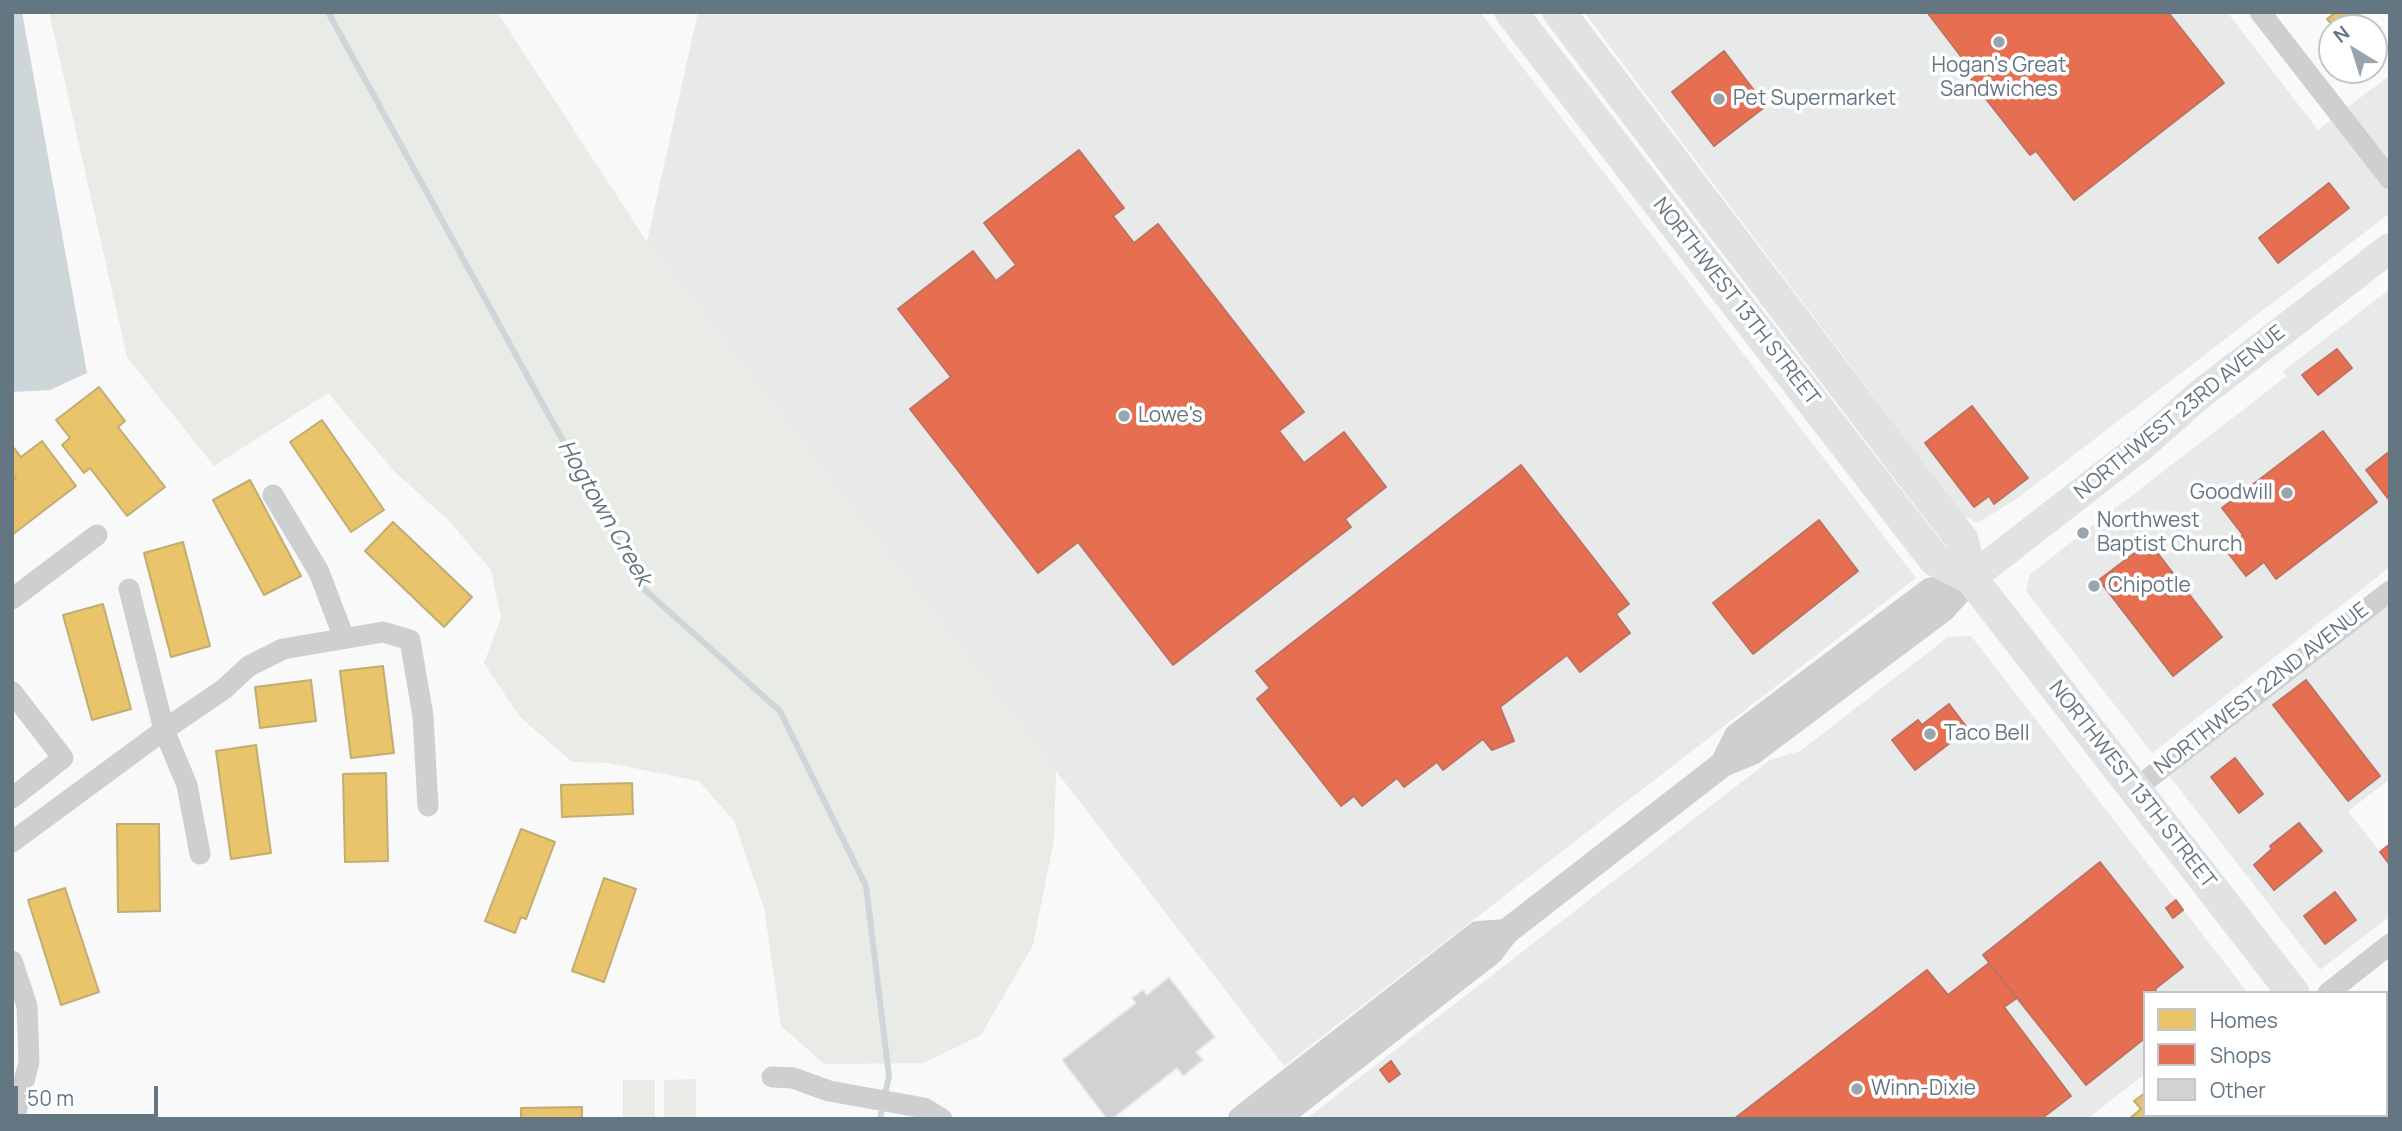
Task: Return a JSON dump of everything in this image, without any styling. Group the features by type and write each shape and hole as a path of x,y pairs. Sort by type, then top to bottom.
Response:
{"main road":[{"name":"NORTHWEST 13TH STREET","path":"1511,12 1935,560 1971,578"},
{"name":"NORTHWEST 13TH STREET","path":"1559,12 1962,540 1971,578 2291,991"},
{"path":"1624,158 1666,187 1703,200"},
{"path":"1677,226 1710,236 1747,257"},
{"name":"NORTHWEST 23RD AVENUE","path":"1971,578 2144,444 2201,394 2390,248"}],"street":[{"path":"2260,12 2390,179"},
{"path":"273,495 319,572 344,638"},
{"path":"12,599 97,534"},
{"name":"NORTHWEST 23RD AVENUE","path":"1723,764 1737,736 1930,591 1971,578"},
{"name":"NORTHWEST 23RD AVENUE","path":"1723,764 1752,752 1933,617 1971,578"},
{"path":"129,589 164,730 187,785 200,854"},
{"name":"NORTHWEST 22ND AVENUE","path":"2135,789 2390,590"},
{"path":"12,842 224,689 249,666 283,649 383,632 410,640 423,716 428,806"},
{"path":"12,692 63,758 12,798"},
{"path":"1276,1119 1491,952 1506,932 1723,764"},
{"path":"1241,1119 1478,934 1506,932"},
{"path":"2331,991 2390,944"},
{"path":"12,961 27,1006 29,1062 15,1119"},
{"path":"772,1077 793,1078 829,1091 933,1114"}],"shaded area":[{"path":"12,12 22,12 87,373 50,390 12,392"},
{"path":"49,12 497,12 647,242 1056,770 1054,840 1033,945 981,1035 924,1063 824,1064 781,1026 764,908 734,821 699,781 609,763 572,762 520,717 484,663 501,618 491,570 449,521 394,471 328,393 214,466 127,357"},
{"path":"698,12 1480,12 1916,578 1284,1066 647,242"},
{"path":"1584,12 2227,12 2318,130 2378,84 2388,84 2390,75 2390,213 2015,500 1977,523 1963,515"},
{"path":"2390,289 2390,567 2152,753 2026,591 2030,574 2287,376 2283,371"},
{"path":"2390,603 2390,779 2348,811 2390,865 2390,916 2320,970 2167,773"},
{"path":"1971,636 2246,991 2143,991 2143,1076 2087,1119 1306,1119 1770,760 1800,751 1948,637"},
{"path":"696,1079 696,1119 664,1119 664,1080"},
{"path":"623,1080 655,1080 655,1119 623,1119"}],"building: Homes":[{"path":"2358,12 2359,14 2333,14"},
{"path":"99,387 125,421 118,427 165,487 127,516 90,468 84,473 62,445 70,438 56,420"},
{"path":"322,420 384,510 351,532 290,442"},
{"path":"42,441 76,486 12,535 12,481 16,478 12,473 12,449 21,457"},
{"path":"250,480 301,576 264,595 213,500"},
{"path":"393,522 472,597 444,627 365,551"},
{"path":"183,542 210,646 171,657 144,553"},
{"path":"103,604 131,709 92,720 63,615"},
{"path":"383,666 394,753 351,758 340,671"},
{"path":"311,680 316,721 260,728 255,687"},
{"path":"256,745 271,853 231,859 216,751"},
{"path":"386,773 388,861 345,862 343,774"},
{"path":"632,783 633,814 562,817 561,785"},
{"path":"117,824 159,824 160,911 118,912"},
{"path":"521,829 555,842 526,919 521,917 515,933 485,921"},
{"path":"604,878 636,889 604,982 572,971"},
{"path":"65,888 99,992 61,1005 28,900"},
{"path":"2143,1094 2143,1117 2182,1117 2129,1119 2141,1109 2134,1101"},
{"path":"582,1107 582,1119 521,1119 521,1108"}],"building: Shops":[{"path":"1927,12 2168,12 2224,83 2074,200 2036,151 2030,155 1971,80 1976,76"},
{"name":"Pet Supermarket","path":"1724,51 1766,106 1714,146 1672,92"},
{"path":"1079,150 1124,208 1113,216 1134,243 1158,224 1304,412 1279,431 1304,463 1344,432 1386,487 1345,519 1351,527 1173,665 1078,542 1038,573 910,409 951,377 898,309 973,251 996,281 1016,265 984,223"},
{"path":"2329,183 2349,208 2278,263 2259,238"},
{"path":"2337,349 2352,368 2318,395 2302,375"},
{"path":"1972,406 2028,478 1994,504 1989,496 1974,507 1925,443"},
{"path":"2323,431 2377,502 2276,579 2264,562 2246,576 2225,549 2243,535 2222,508"},
{"path":"2390,451 2390,501 2366,470"},
{"path":"1521,465 1629,604 1616,614 1630,633 1580,672 1567,655 1500,707 1514,741 1492,750 1483,739 1443,770 1437,762 1404,787 1397,778 1362,806 1354,796 1341,806 1257,699 1270,688 1256,671"},
{"path":"1819,520 1858,571 1753,654 1713,603"},
{"path":"2149,542 2222,637 2173,676 2099,580"},
{"path":"2306,680 2380,776 2348,801 2273,705"},
{"name":"Taco Bell","path":"1949,704 1968,729 1915,770 1892,740 1918,720 1922,725"},
{"path":"2235,758 2263,794 2239,813 2211,777"},
{"path":"2299,823 2322,851 2274,890 2254,865 2272,849 2270,846"},
{"path":"2390,844 2390,865 2380,852"},
{"path":"2100,862 2183,967 2155,989 2156,991 2143,991 2143,1040 2086,1085 1983,955"},
{"path":"2335,892 2356,920 2325,944 2304,916"},
{"path":"2176,900 2183,910 2173,918 2166,908"},
{"path":"1989,963 2017,998 2004,1007 2071,1096 2041,1119 1734,1119 1927,970 1948,995"},
{"path":"1391,1061 1400,1074 1389,1082 1380,1070"}],"building: Other":[{"path":"1169,977 1215,1037 1196,1052 1203,1060 1183,1076 1177,1068 1112,1119 1107,1119 1062,1060 1136,1003 1132,998 1143,990 1147,995"}],"waterway":[{"name":"Hogtown Creek","path":"328,12 644,589 780,711 866,886 889,1076 880,1119"}],"place":[{"name":"Hogan's Great Sandwiches","path":"1999,42"},
{"name":"Pet Supermarket","path":"1719,99"},
{"name":"Lowe's","path":"1124,416"},
{"name":"Goodwill","path":"2287,493"},
{"name":"Northwest Baptist Church","path":"2083,533"},
{"name":"Chipotle","path":"2094,586"},
{"name":"Taco Bell","path":"1930,734"},
{"name":"Winn-Dixie","path":"1857,1089"}]}
